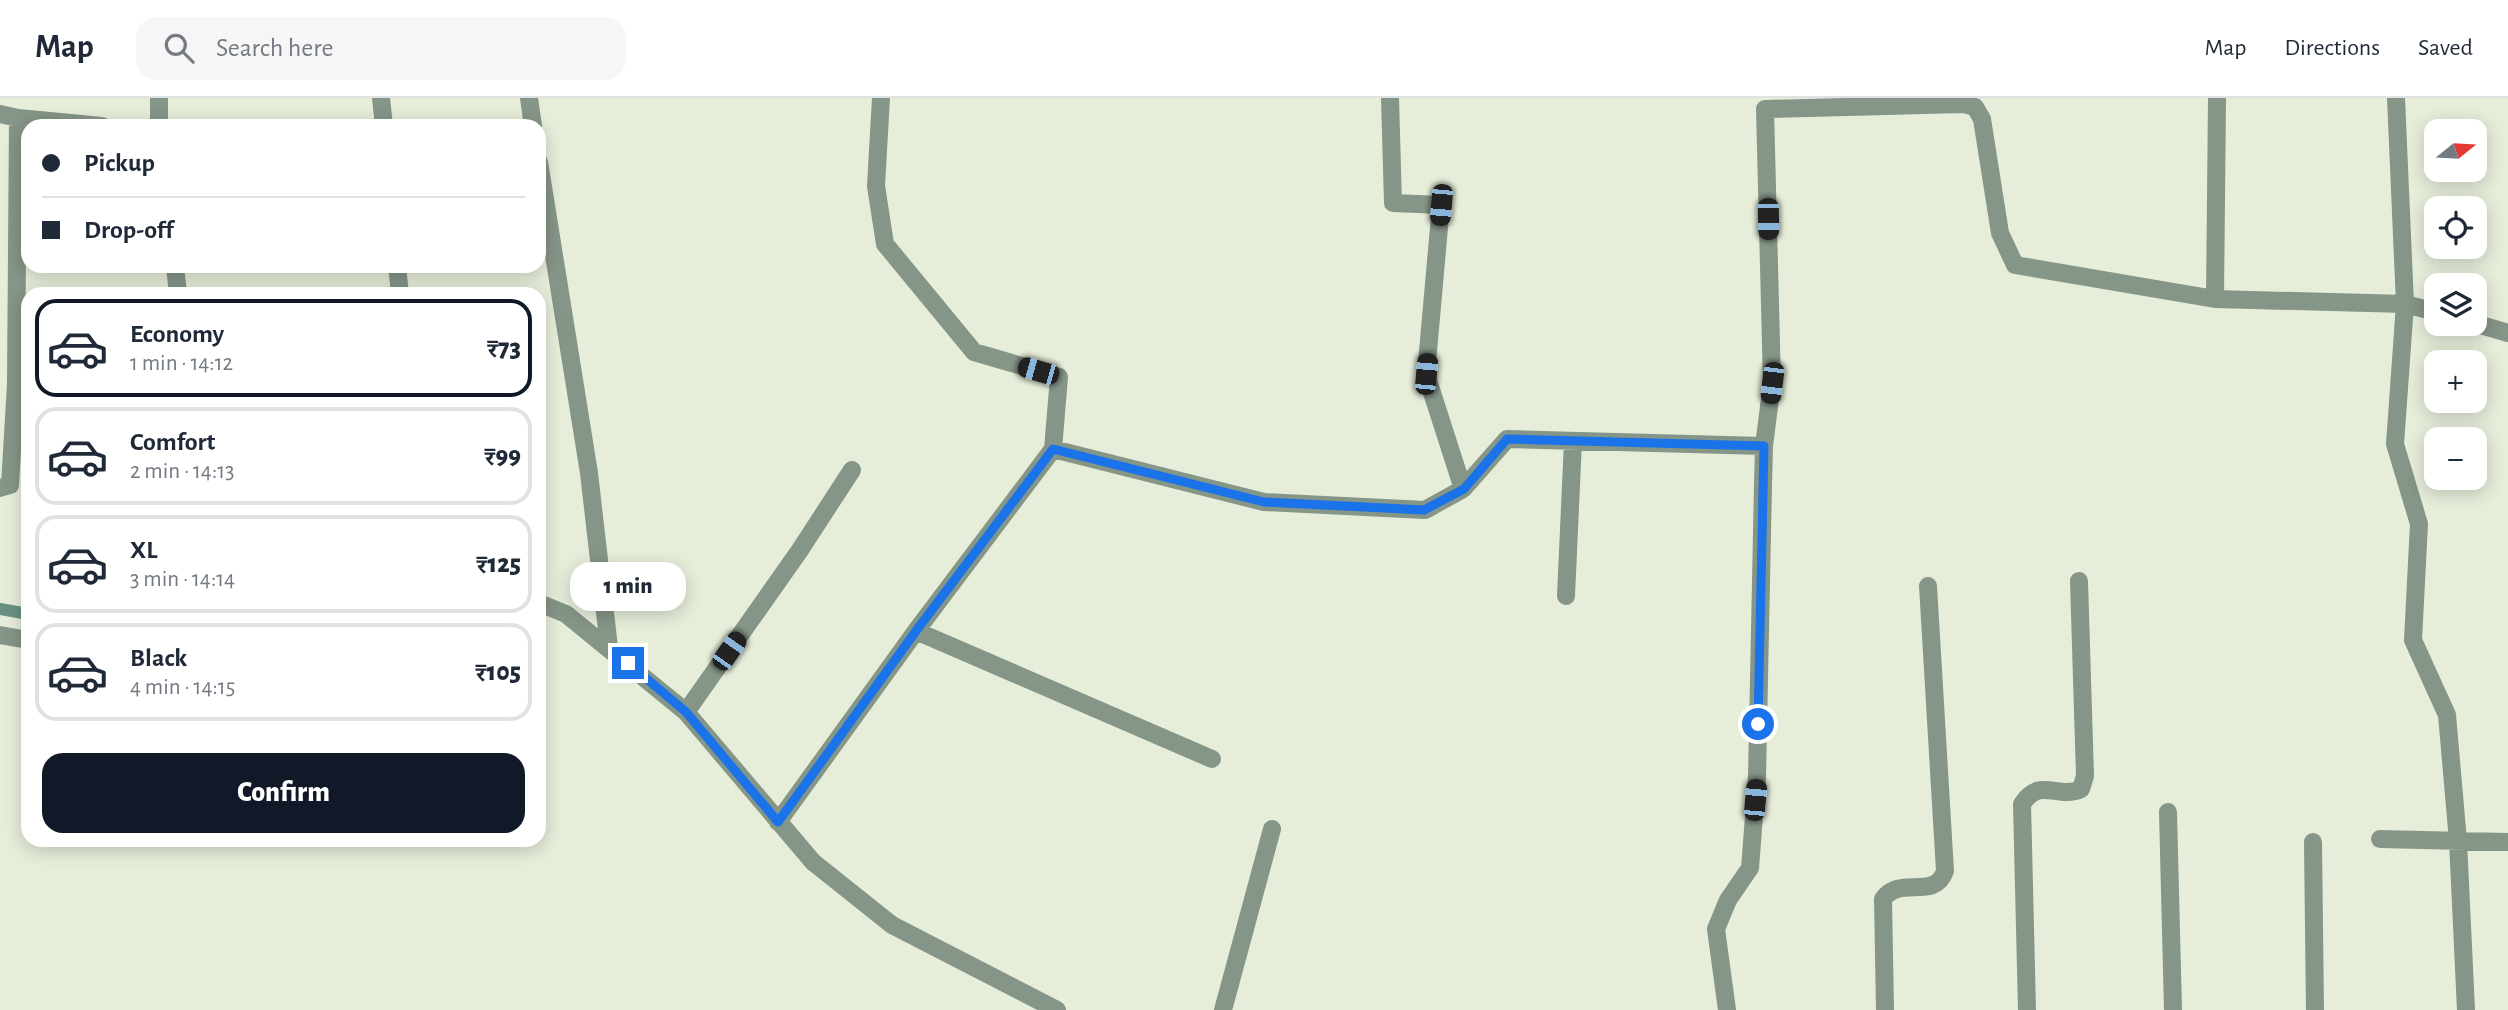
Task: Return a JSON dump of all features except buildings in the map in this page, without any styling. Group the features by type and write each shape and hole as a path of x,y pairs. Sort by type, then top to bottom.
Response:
{"street":[{"path":"159,98 159,119"},
{"path":"381,98 383,119"},
{"path":"529,98 532,119"},
{"path":"778,822 916,631 1053,449 1059,377 974,352 885,244 876,186 881,98"},
{"path":"1390,98 1393,203 1441,205 1426,374 1464,489"},
{"path":"2215,299 2217,98"},
{"path":"2396,98 2405,304 2395,444 2419,524 2413,640 2447,715 2458,841 2466,1010"},
{"path":"1727,1010 1716,929 1728,900 1750,868 1758,777 1764,446 1772,383 1765,104 1964,104 1975,107 1982,119 2000,233 2014,265 2215,299 2405,304 2424,309"},
{"path":"0,114 28,119"},
{"path":"0,488 10,485 14,409 18,118"},
{"path":"546,206 589,473 609,647"},
{"path":"2487,327 2508,333"},
{"path":"1053,449 1264,502 1424,510 1464,489 1507,439 1764,446"},
{"path":"1566,596 1573,441"},
{"path":"686,712 800,550 852,470"},
{"path":"2027,1010 2022,804 2029,793 2038,789 2075,792 2081,789 2085,776 2079,581"},
{"path":"1885,1010 1884,899 1887,893 1896,889 1934,886 1942,880 1945,871 1928,586"},
{"path":"546,606 566,614 686,712 813,862 892,925 1057,1010"},
{"path":"916,631 1212,759"},
{"path":"0,635 21,639"},
{"path":"2168,812 2173,1010"},
{"path":"1223,1010 1272,829"},
{"path":"2380,839 2508,842"},
{"path":"2313,842 2315,1010"}],"waterway":[{"path":"0,609 21,613"}],"route":[{"path":"628,663 686,712 778,822 916,631 1053,449 1264,502 1424,510 1464,489 1507,439 1764,446 1758,724"}]}
